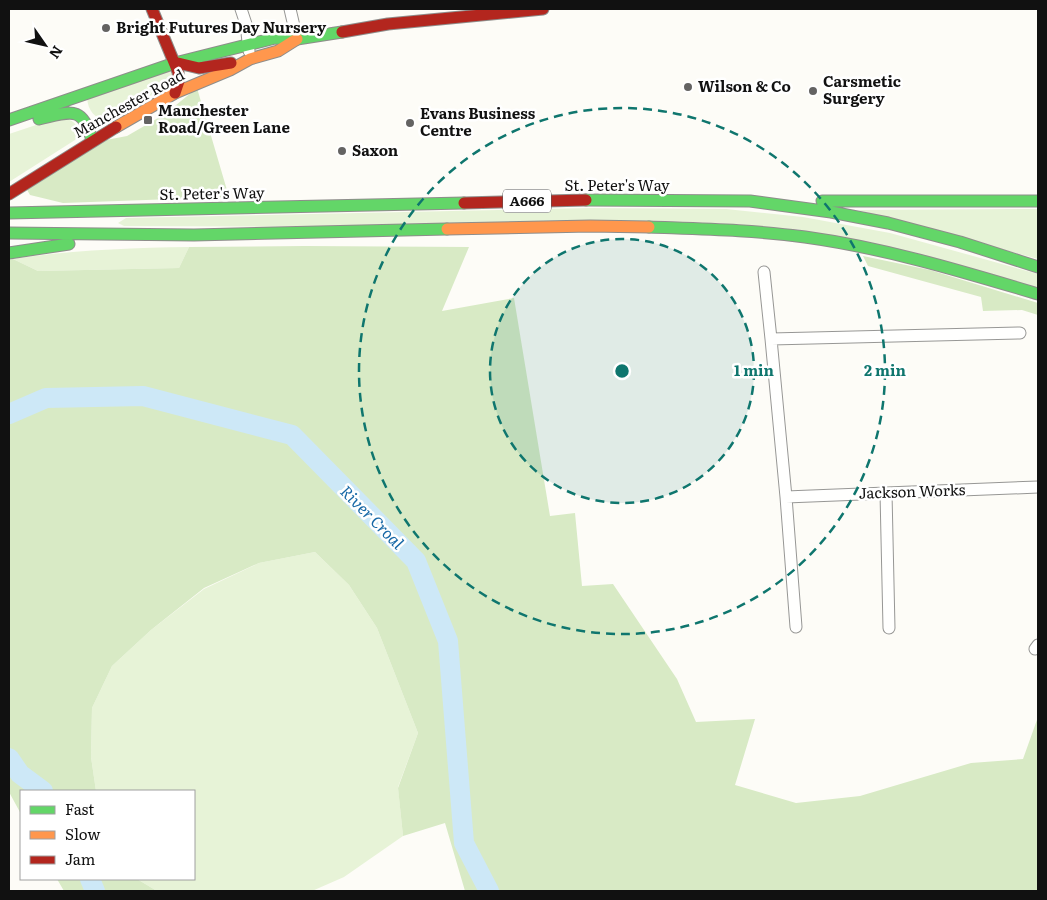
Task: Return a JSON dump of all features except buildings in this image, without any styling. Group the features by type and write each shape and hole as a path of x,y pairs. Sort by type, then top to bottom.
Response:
{"main road":[{"path":"152,9 175,63 179,81 175,92"},
{"name":"Manchester Road","path":"9,120 175,63 276,38 297,39 388,24 543,9"},
{"path":"145,73 159,54 165,39"},
{"name":"Manchester Road","path":"9,194 92,141 175,92 230,70 250,59 278,51 297,39"},
{"path":"175,63 199,68 250,59"},
{"path":"9,126 72,112 80,114 86,120 92,141"},
{"name":"St. Peter's Way","path":"9,213 578,200 750,201 831,212 888,223 960,242 1038,267"},
{"path":"750,201 1038,201"},
{"name":"A666","path":"9,233 194,235 590,226 714,229 805,238 878,250 934,263 1038,294"},
{"path":"9,253 57,244 194,235"}],"street":[{"path":"240,9 246,24 250,59"},
{"path":"290,9 297,39"},
{"path":"764,272 786,497 796,627"},
{"path":"771,338 1020,333"},
{"name":"Jackson Works","path":"786,497 1038,488"},
{"path":"886,493 889,628"}],"green space":[{"path":"166,72 172,72 171,82 167,86 107,122 96,116 89,107 87,98"},
{"path":"197,88 229,197 63,203 30,195 26,188 106,140 127,136 165,114"},
{"path":"54,119 66,119 74,122 78,131 75,140 9,182 9,134"},
{"path":"589,208 726,209 803,217 890,233 1038,274 1038,289 797,229 124,226 118,223 126,218"},
{"path":"1038,209 1038,259 858,210"},
{"path":"189,247 179,268 38,271 13,259 101,250"},
{"path":"189,247 469,247 442,311 514,298 550,516 575,513 582,586 613,584 677,679 696,722 755,719 735,785 796,803 860,796 971,763 1023,759 1038,717 1038,891 465,891 445,823 403,836 398,788 418,733 377,628 349,585 315,552 259,563 204,588 151,630 112,666 92,708 91,757 96,790 20,790 20,812 9,792 9,260 13,259 38,271 179,268"},
{"path":"863,256 930,270 1038,303 1038,315 1022,310 983,311 981,297 868,266"},
{"path":"315,552 349,585 377,628 418,733 398,787 403,836 344,877 312,891 157,891 139,880 195,880 195,790 96,790 91,757 92,708 112,666 151,630 204,589 259,563"},
{"path":"58,880 139,880 157,891 64,891"}],"waterway":[{"name":"River Croal","path":"9,414 46,398 143,396 292,435 416,561 448,641 464,843 489,891"},
{"name":"River Croal","path":"9,758 20,774 42,790"},
{"name":"River Croal","path":"90,880 95,891"}],"traffic: fast":[{"path":"9,120 175,63 275,38 297,39 342,32"},
{"path":"39,119 59,114 74,113 84,121 92,141"},
{"path":"586,200 750,201 831,212 888,223 960,242 1038,267"},
{"path":"822,201 1038,201"},
{"path":"9,213 464,203"},
{"path":"649,227 766,233 835,242 923,261 1038,294"},
{"path":"9,233 194,235 447,229"},
{"path":"9,253 69,244"}],"traffic: slow":[{"path":"116,127 175,93 230,70 250,59 278,51 297,39"},
{"path":"447,229 590,226 649,227"}],"traffic: jam":[{"path":"152,9 178,72 179,81 175,93"},
{"path":"342,32 388,24 543,9"},
{"path":"178,63 199,68 231,63"},
{"path":"9,194 116,127"},
{"path":"464,203 586,200"}],"place":[{"name":"Bright Futures Day Nursery","path":"106,28"},
{"name":"Wilson & Co","path":"688,87"},
{"name":"Carsmetic Surgery","path":"813,91"},
{"name":"Manchester Road/Green Lane","path":"148,120"},
{"name":"Evans Business Centre","path":"410,123"},
{"name":"Saxon","path":"342,151"}]}
